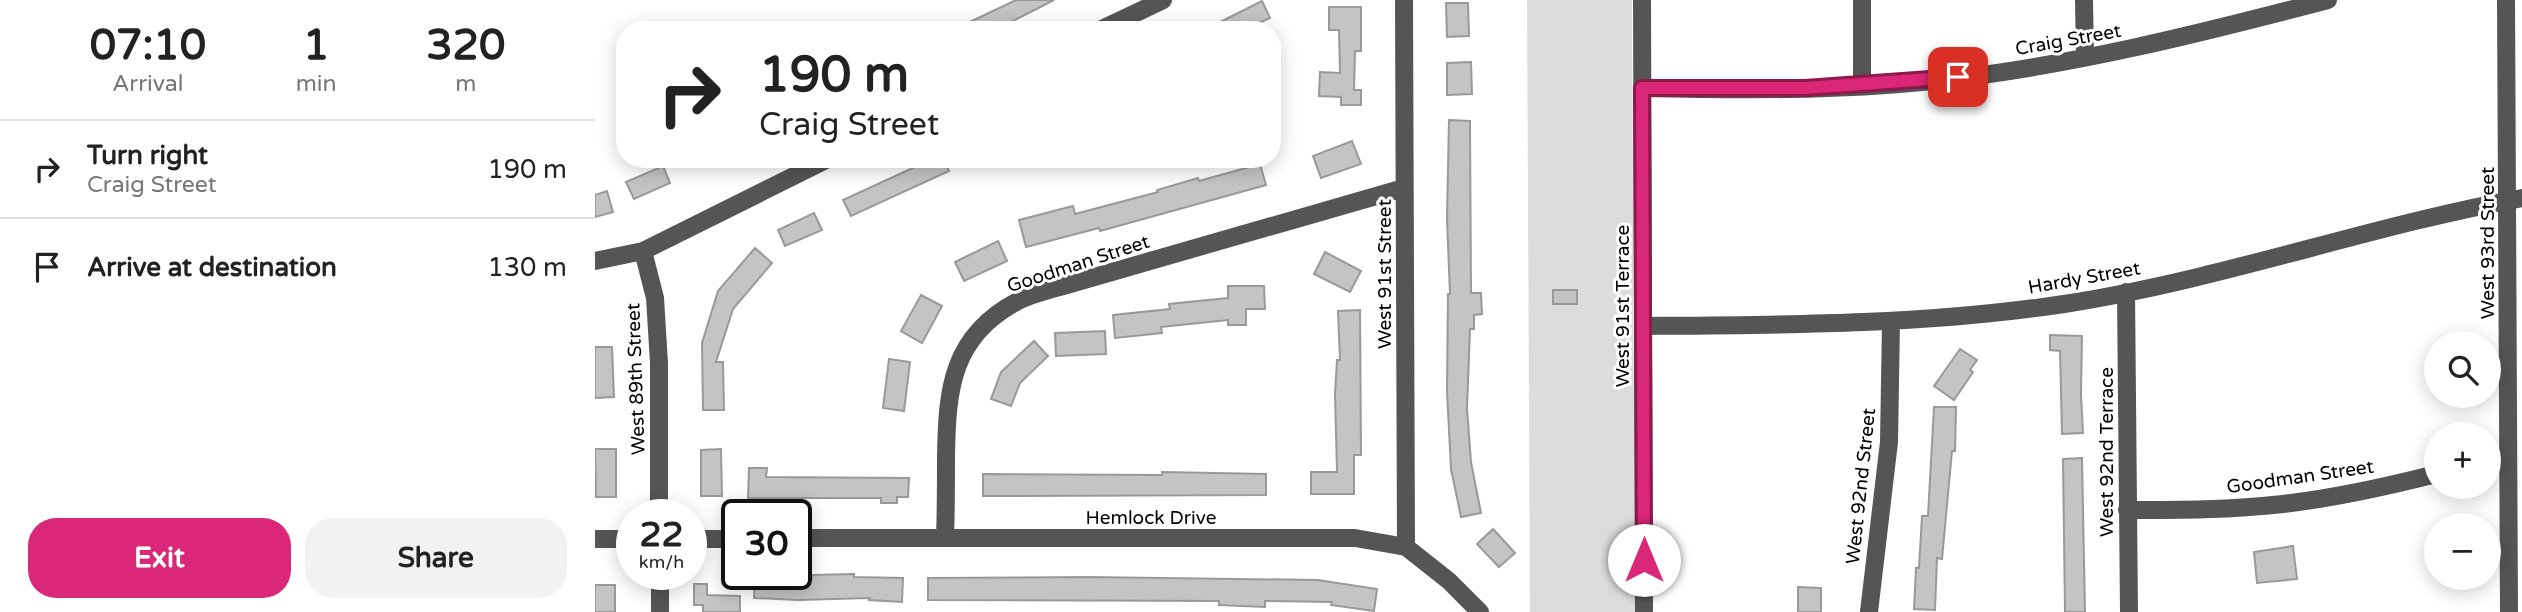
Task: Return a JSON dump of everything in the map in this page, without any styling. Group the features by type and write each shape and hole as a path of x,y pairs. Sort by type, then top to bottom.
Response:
{"street":[{"path":"1119,21 1163,0"},
{"name":"West 91st Street","path":"1404,0 1406,547"},
{"name":"West 91st Terrace","path":"1642,0 1644,612"},
{"path":"1862,0 1862,85"},
{"path":"2084,0 2085,57"},
{"name":"Craig Street","path":"1642,88 1805,88 1933,81 2144,47 2306,3 2328,0"},
{"name":"West 93rd Street","path":"2506,0 2515,199 2507,453 2509,612"},
{"path":"595,261 643,251 810,168"},
{"name":"Goodman Street","path":"945,538 949,395 963,354 977,332 996,314 1020,300 1070,284 1404,188"},
{"name":"Hardy Street","path":"1643,326 1891,322 2038,307 2197,278 2466,208 2515,199"},
{"name":"West 89th Street","path":"643,251 655,298 659,499"},
{"name":"West 92nd Terrace","path":"2126,292 2129,612"},
{"name":"West 92nd Street","path":"1869,612 1889,442 1891,322"},
{"path":"2501,455 2507,453"},
{"name":"Goodman Street","path":"2127,510 2234,508 2283,504 2343,495 2424,477"},
{"name":"Hemlock Drive","path":"812,538 1355,538 1406,547 1449,581 1480,612"},
{"path":"595,539 616,539"},
{"path":"660,590 660,612"}],"shaded area":[{"path":"1527,0 1632,0 1635,612 1530,612"}],"building":[{"path":"1016,0 1054,0 1013,21 972,21"},
{"path":"1262,1 1270,18 1264,21 1222,21"},
{"path":"1446,3 1468,3 1469,36 1447,37"},
{"path":"1329,7 1361,7 1361,51 1355,51 1354,90 1361,90 1361,105 1341,105 1341,97 1319,96 1320,72 1340,73 1339,30 1329,30"},
{"path":"1471,62 1472,94 1447,95 1447,63"},
{"path":"1449,120 1470,121 1471,293 1481,293 1482,314 1474,315 1474,329 1470,329 1467,408 1471,462 1481,513 1461,517 1451,469 1447,391 1450,294 1447,219"},
{"path":"1352,141 1361,164 1321,178 1313,156"},
{"path":"664,168 670,183 634,199 626,182"},
{"path":"912,168 948,168 949,171 851,216 843,200"},
{"path":"1246,168 1261,168 1266,185 1100,231 1099,228 1026,247 1019,220 1073,206 1075,214 1158,192 1157,190 1198,178 1199,181"},
{"path":"607,191 613,212 595,217 595,195"},
{"path":"814,213 822,230 785,246 778,230"},
{"path":"998,241 1007,261 964,281 955,262"},
{"path":"755,248 772,263 733,309 716,362 723,362 724,410 703,410 702,343 718,291"},
{"path":"1325,252 1361,271 1350,292 1314,274"},
{"path":"1228,286 1264,286 1265,309 1246,309 1246,325 1228,325 1228,320 1161,327 1162,333 1115,338 1113,315 1170,309 1169,304 1228,298"},
{"path":"1553,290 1577,290 1577,304 1553,304"},
{"path":"921,295 942,306 922,343 901,331"},
{"path":"1360,310 1361,455 1354,455 1354,494 1311,494 1311,472 1337,472 1335,394 1337,360 1340,360 1338,311"},
{"path":"1105,331 1106,354 1056,356 1055,333"},
{"path":"2050,335 2082,336 2083,433 2062,434 2060,351 2050,350"},
{"path":"1034,341 1048,356 1020,383 1011,406 991,399 1001,372"},
{"path":"595,347 612,347 614,397 595,398"},
{"path":"1960,349 1977,360 1970,370 1973,372 1954,400 1934,386"},
{"path":"889,359 910,362 904,411 883,408"},
{"path":"1934,407 1956,407 1955,451 1952,451 1942,559 1937,558 1935,610 1914,609 1922,516 1928,516"},
{"path":"595,449 616,449 616,497 596,497"},
{"path":"721,449 722,496 701,496 701,450"},
{"path":"2082,458 2085,612 2065,612 2063,459"},
{"path":"749,468 767,468 766,477 909,478 908,497 897,497 897,503 881,503 881,498 748,498"},
{"path":"1162,472 1266,474 1266,495 983,496 983,474 1162,475"},
{"path":"1493,529 1515,553 1499,567 1477,544"},
{"path":"2293,546 2297,579 2257,583 2254,552"},
{"path":"854,574 854,577 903,578 902,602 869,600 870,598 754,598 754,590 812,590 812,575"},
{"path":"928,578 1318,580 1377,589 1374,611 1331,605 1332,602 1265,601 1265,607 1219,605 1219,601 928,600"},
{"path":"595,585 615,585 615,612 595,612"},
{"path":"1798,587 1821,588 1821,612 1798,612"},
{"path":"694,590 707,590 707,595 740,596 740,612 703,612 703,605 694,605"}],"route":[{"path":"1644,560 1642,88 1805,88 1933,81 1958,77"}]}
